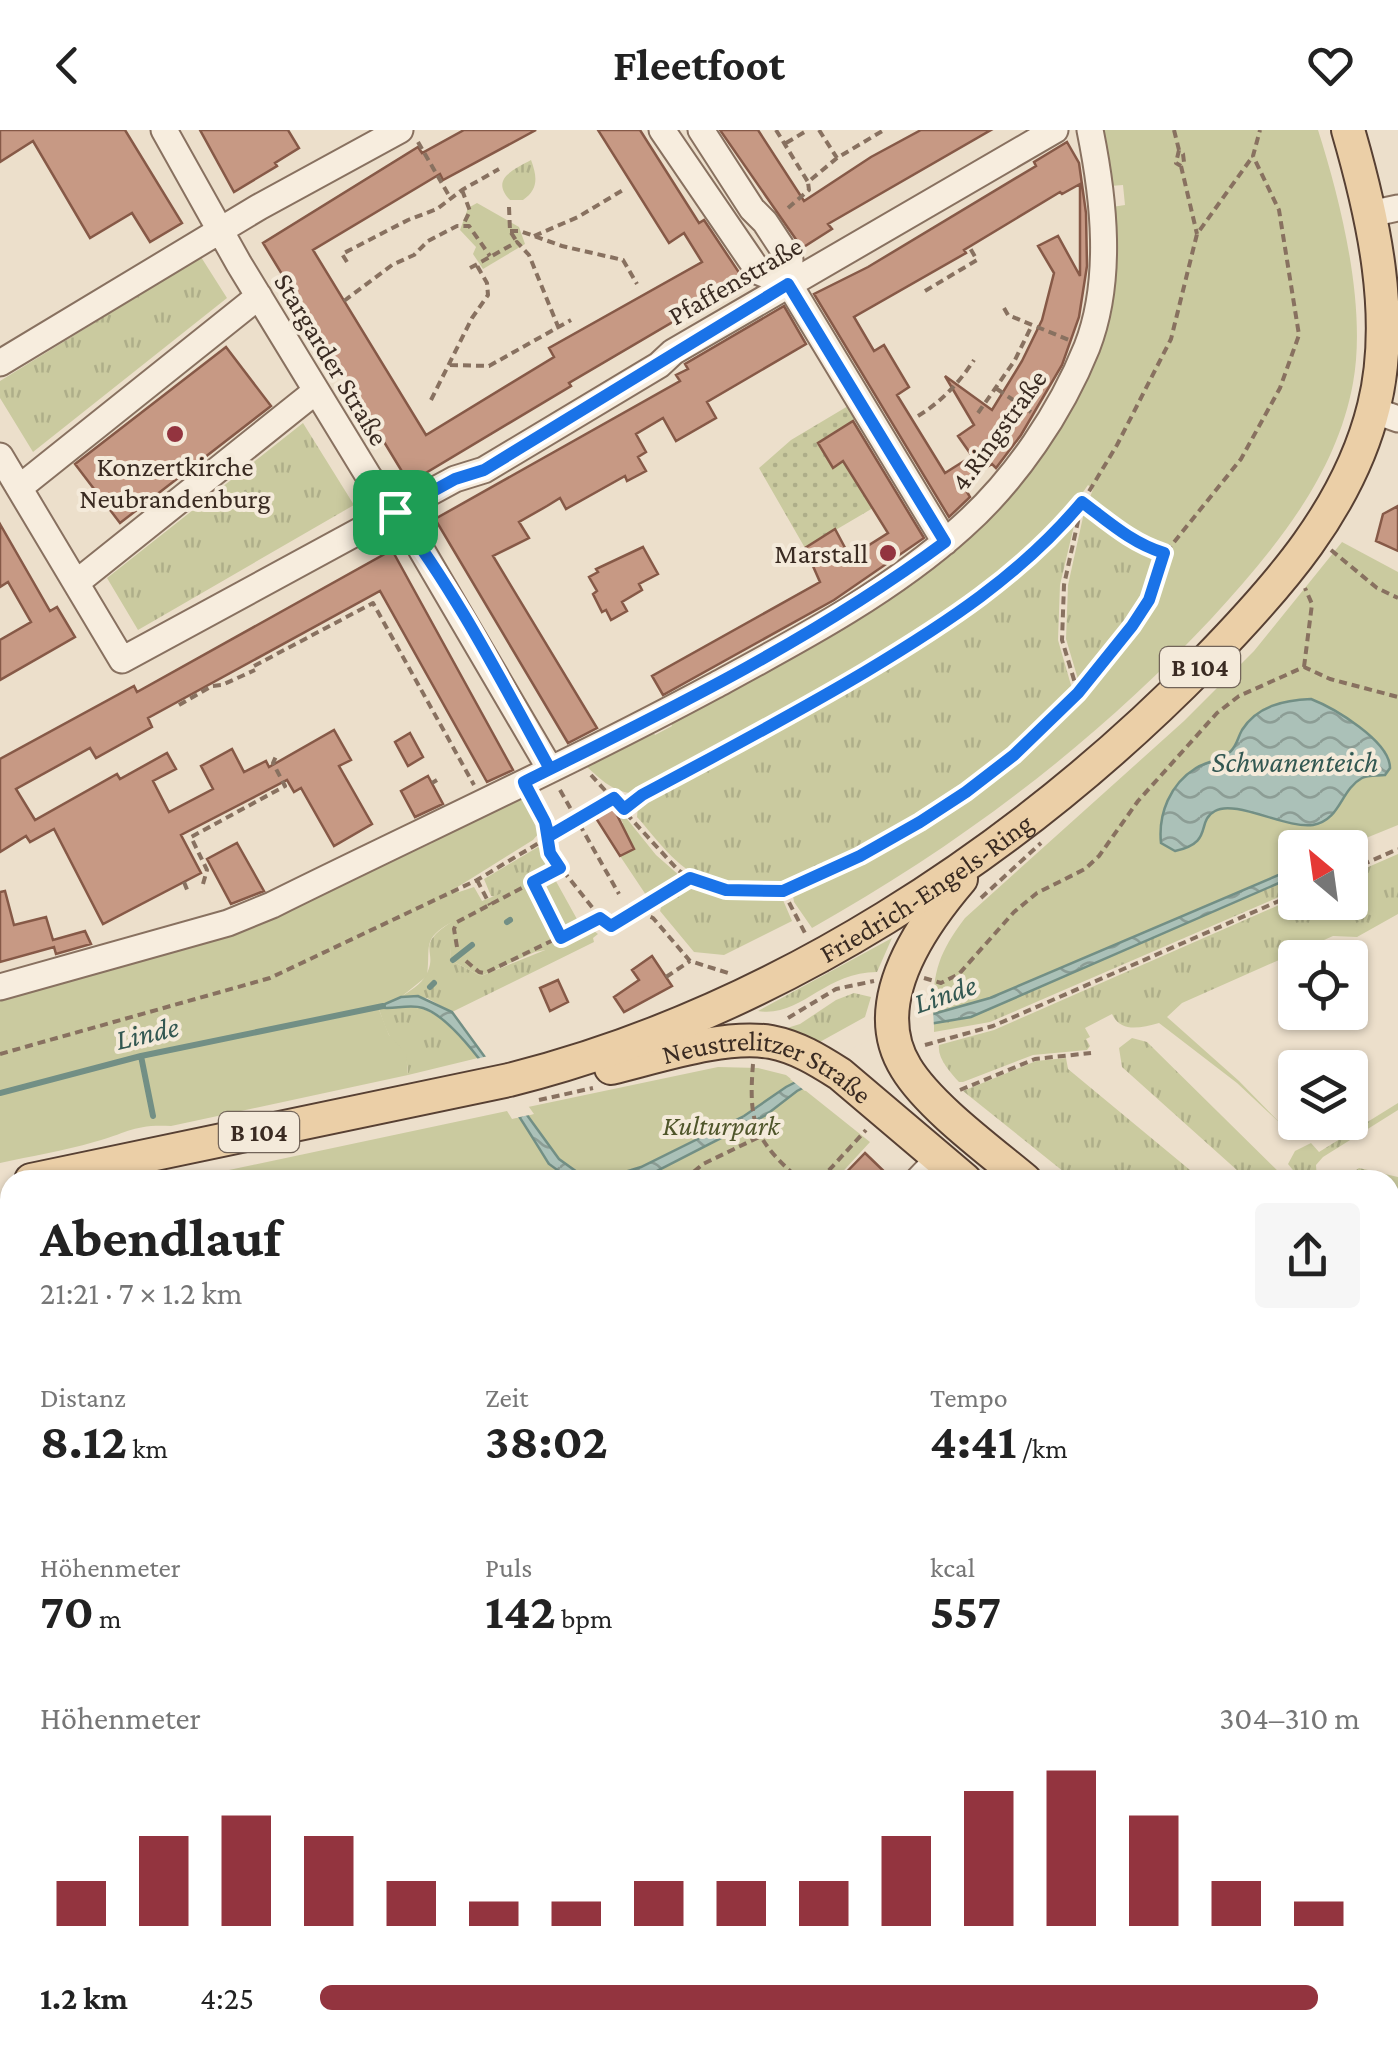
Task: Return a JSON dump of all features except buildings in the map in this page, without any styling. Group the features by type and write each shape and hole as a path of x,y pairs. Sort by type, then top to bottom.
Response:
{"main road":[{"name":"Friedrich-Engels-Ring","path":"79,1170 511,1079 656,1032 742,995 902,907 980,856 1103,759 1247,620 1298,560 1388,414 1380,373 1384,211 1348,130"},
{"path":"904,1040 892,1003 907,959 942,900 980,856"},
{"name":"Neustrelitzer Straße","path":"511,1079 579,1075 753,1040 787,1046 830,1067 928,1169"},
{"name":"Neustrelitzer Straße","path":"904,1040 907,1070 926,1094 1013,1170"}],"street":[{"name":"Stargarder Straße","path":"164,130 368,477 414,537 494,669 555,780"},
{"path":"0,362 221,230 400,130"},
{"path":"662,130 759,272 777,279 945,542"},
{"path":"701,130 752,209 775,215"},
{"name":"Pfaffenstraße","path":"76,582 122,660 455,479 484,470 777,279 1055,130"},
{"name":"4.Ringstraße","path":"0,987 228,924 524,782 555,780 666,712 822,626 945,542 986,503 1048,422 1087,347 1100,293 1103,244 1090,130"},
{"path":"738,239 775,215"},
{"path":"775,215 790,260 777,279"},
{"path":"19,488 259,296"},
{"path":"0,456 76,582 316,391"}],"path":[{"path":"412,130 450,199"},
{"path":"775,215 809,190 776,130"},
{"path":"785,144 808,130"},
{"path":"819,130 837,158"},
{"path":"808,182 837,158 884,130"},
{"path":"1174,130 1176,163 1181,166 1197,234"},
{"path":"624,809 642,795 780,723 948,622 1009,576 1082,502 1116,446 1170,338 1197,234 1253,156 1260,130"},
{"path":"590,775 660,852 690,878 726,890 783,891 860,856 920,822 1014,755 1078,693 1132,626 1149,600 1164,553 1241,459 1280,388 1298,335 1278,210 1253,156"},
{"path":"347,262 342,254 437,209 499,169"},
{"path":"344,301 392,265 414,255 428,241 464,225 470,211 462,190"},
{"path":"534,236 623,190"},
{"path":"509,207 510,231 529,256 559,329"},
{"path":"464,225 490,256"},
{"path":"510,231 520,230 562,246 622,260 637,284"},
{"path":"470,268 517,242"},
{"path":"925,290 977,260 970,248"},
{"path":"431,400 472,318 488,295 476,264"},
{"path":"1004,308 1008,315 1087,347"},
{"path":"450,366 489,366 571,320"},
{"path":"978,413 1004,379 1032,324"},
{"path":"918,416 940,403 974,360"},
{"path":"997,375 1004,379"},
{"path":"997,389 1048,422"},
{"path":"1082,502 1111,526 1164,553"},
{"path":"1078,693 1062,640 1064,586 1082,502"},
{"path":"1332,550 1377,588 1398,598"},
{"path":"1304,584 1312,604 1304,667"},
{"path":"179,705 212,686 222,686 373,604 483,802"},
{"path":"924,978 941,983 959,974 1014,912 1038,893 1085,869 1149,788 1238,696 1304,667 1330,679 1398,698"},
{"path":"202,884 208,870 191,837 285,786 273,763 277,754"},
{"path":"555,780 619,894"},
{"path":"524,782 549,836 550,853 600,918 611,926 690,878"},
{"path":"0,1054 270,978 476,880 614,798"},
{"path":"1368,862 1398,849"},
{"path":"457,947 455,924 560,868"},
{"path":"476,880 490,905"},
{"path":"184,882 188,892"},
{"path":"533,882 561,938"},
{"path":"783,891 806,935"},
{"path":"904,1040 993,1026 1278,901"},
{"path":"627,906 653,918 690,960 731,974"},
{"path":"466,961 485,973 600,918"},
{"path":"666,977 690,960"},
{"path":"772,1022 790,1018 849,984 876,981"},
{"path":"957,1093 966,1085 1036,1059 1091,1054"},
{"path":"753,1059 752,1096 758,1135 791,1170"},
{"path":"829,1170 872,1123"},
{"path":"696,1170 758,1135"}],"green space":[{"path":"1102,130 1318,130 1343,222 1354,289 1356,353 1345,417 1317,481 1279,539 1167,664 1024,789 920,862 812,928 794,902 792,889 920,824 997,771 1068,707 1139,622 1156,592 1169,554 1107,517 1089,500 1093,489 1088,485 1041,543 984,591 891,653 749,734 638,793 614,788 582,762 650,727 655,735 672,726 668,717 949,549 1071,395 1112,207 1125,205 1123,185 1110,186"},
{"path":"531,160 535,177 532,191 523,200 510,200 504,193 503,181"},
{"path":"477,203 519,227 525,244 483,269 473,254 476,247 460,230 468,208"},
{"path":"201,257 227,298 33,452 0,398 0,381"},
{"path":"848,406 856,419 818,443 833,467 843,461 873,508 805,548 759,468 791,440"},
{"path":"303,423 354,505 138,630 107,578"},
{"path":"1085,508 1108,528 1160,558 1136,612 1080,686 1066,639 1068,585"},
{"path":"1077,513 1060,585 1058,640 1073,692 1013,752 965,791 846,862 788,884 769,887 724,885 695,874 668,852 637,817 638,806 653,793 783,725 950,626 1012,580"},
{"path":"1342,542 1398,572 1398,825 1368,837 1368,830 1278,830 1278,875 990,998 933,1014 939,963 965,918 1184,721 1254,651"},
{"path":"518,789 539,826 539,833 456,888 459,892 474,887 482,901 512,889 510,885 547,865 583,930 579,932 581,937 547,954 545,950 535,952 481,976 450,960 452,922 442,928 429,944 427,976 401,997 378,1007 389,1035 406,1053 408,1075 171,1126 139,1128 0,1163 0,992 229,928 412,842 417,850 432,843 428,835"},
{"path":"612,805 656,855 680,876 679,883 648,898 620,856 633,848 620,826 623,823"},
{"path":"538,847 549,859 547,865 511,885 513,889 498,897 491,896 484,879"},
{"path":"1398,854 1398,914 1357,937 1278,940 1278,960 1182,1003 1167,1017 1278,1121 1237,1083 1159,1023 1126,1027 1112,1014 1085,1028 1090,1037 1086,1039 1090,1046 1087,1050 1033,1055 963,1082 942,1060 939,1045 994,1030 1278,905 1278,920 1368,920 1368,867"},
{"path":"1278,883 1278,897 990,1022 934,1032 934,1023 960,1020"},
{"path":"696,886 722,895 778,897 792,921 724,955 694,952 660,911 663,901"},
{"path":"453,921 450,960 481,976 580,936 578,932 590,928 598,934 594,942 452,1012 427,998 401,997 424,979 433,937"},
{"path":"892,938 877,972 842,979 787,1008 758,1011"},
{"path":"854,993 871,997 865,1017 818,1043 774,1032 800,1024"},
{"path":"412,1006 441,1019 478,1058 408,1075 405,1058 389,1035 379,1009"},
{"path":"1132,1038 1147,1042 1277,1170 1237,1170 1122,1067 1119,1048"},
{"path":"1066,1058 1068,1069 1190,1170 1062,1170 963,1091 1036,1061"},
{"name":"Kulturpark","path":"718,1067 758,1068 786,1075 870,1142 844,1170 229,1170 507,1111 512,1119 533,1114 528,1107"},
{"path":"1398,1103 1398,1110 1368,1129 1368,1122"},
{"path":"1338,1140 1350,1140 1323,1157 1316,1170 1293,1170 1288,1164 1295,1151 1311,1143 1319,1152"}],"water":[{"name":"Schwanenteich","path":"1311,699 1346,718 1381,747 1390,768 1385,775 1362,778 1329,817 1313,825 1224,808 1209,816 1200,837 1187,847 1175,851 1161,843 1162,821 1179,782 1231,751 1255,715 1281,703"},
{"path":"1278,875 1278,883 971,1017 929,1024 797,1091 766,1115 659,1170 631,1170 744,1116 786,1087 926,1016 990,998"},
{"path":"418,996 452,1012 559,1159 574,1170 557,1170 549,1164 475,1053 439,1017 417,1007 378,1007 401,997"}],"pier":[{"path":"933,1009 934,1028 844,1073 805,1091 790,1079"},
{"path":"492,1055 534,1114 515,1118 472,1060"}],"waterway":[{"path":"453,960 472,945"},
{"path":"430,987 434,983"},
{"name":"Linde","path":"0,1093 141,1056 383,1006"},
{"path":"141,1056 153,1116"}],"place":[{"name":"Konzertkirche Neubrandenburg","path":"175,434"},
{"name":"Marstall","path":"888,553"}],"route":[{"path":"395,512 455,479 484,470 788,284 945,542 850,608 745,669 666,712 524,782 525,785 545,822 549,836 614,798 624,809 642,795 780,723 948,622 1009,576 1082,502 1111,526 1164,553 1149,600 1078,693 1014,755 920,822 860,856 783,891 726,890 690,878 611,926 600,918 561,938 533,882 560,868 550,853 545,822 524,782 550,769 459,611 395,512"}]}
